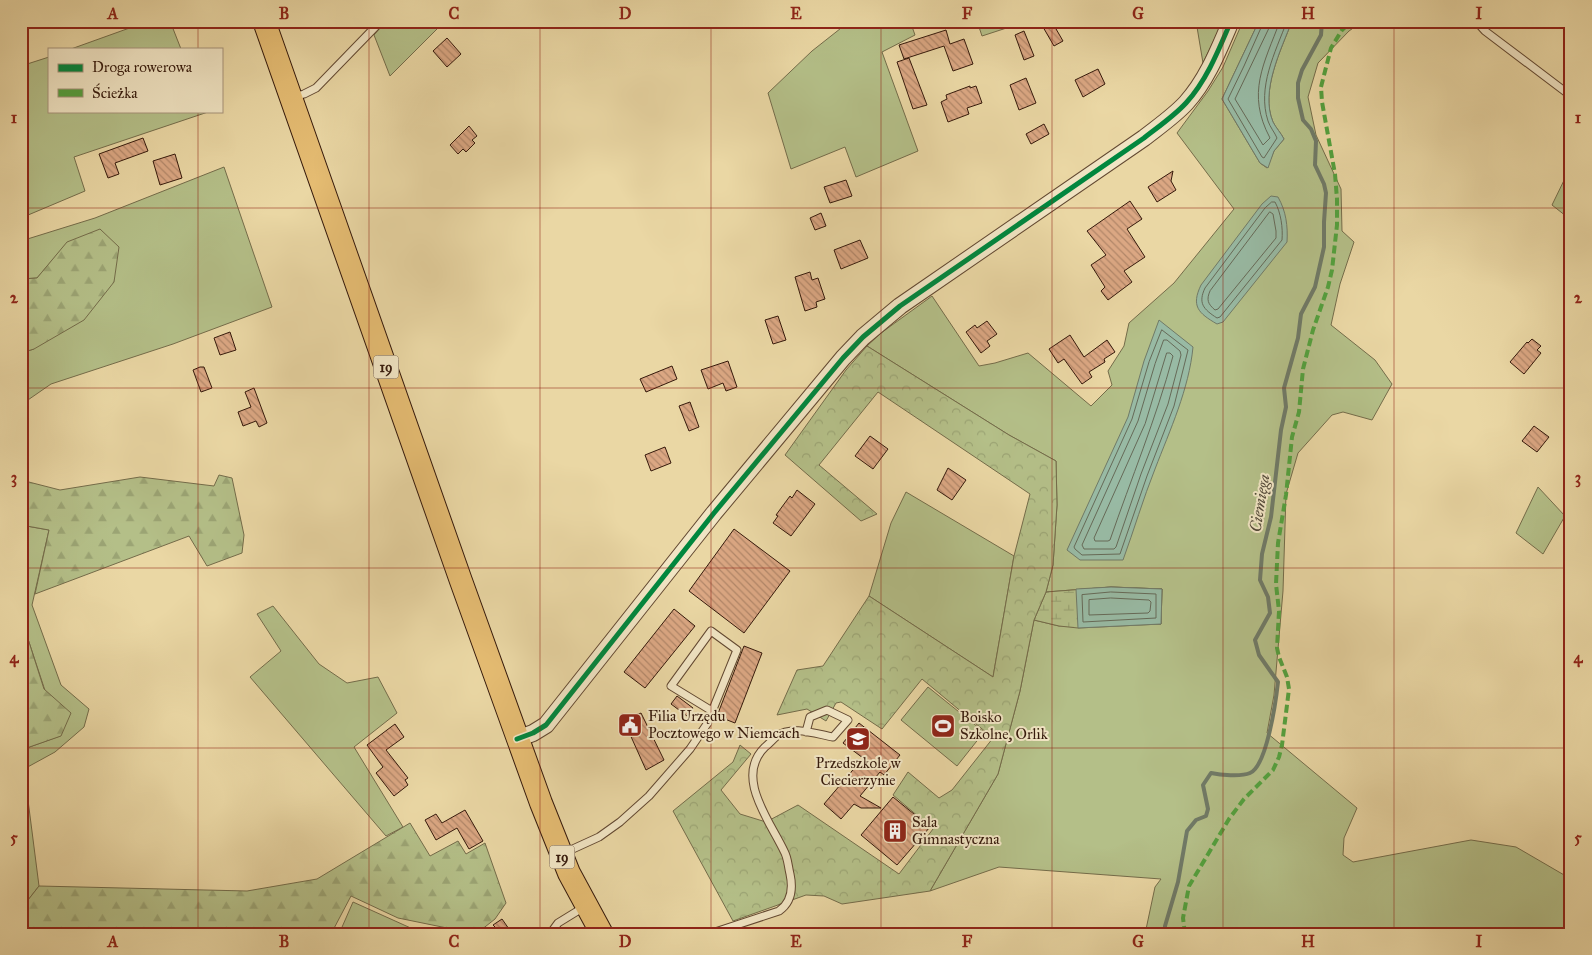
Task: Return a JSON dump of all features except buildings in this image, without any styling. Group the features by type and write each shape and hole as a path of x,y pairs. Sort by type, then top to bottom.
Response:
{"highway":[{"name":"19","path":"264,21 517,739 561,854 602,934"}],"street":[{"path":"517,739 534,733 546,725 714,513 843,358 863,337 900,306 1144,138 1186,103 1199,86 1231,21"}],"lane":[{"path":"291,98 316,88 380,21"},
{"path":"1476,21 1485,31 1571,96"},
{"path":"561,854 599,837 620,822 648,796 690,749 707,724 737,650 711,631 671,686 712,711"},
{"path":"709,934 779,911 784,908 791,895 792,884 786,854 755,792 752,772 759,753 778,735 797,730 806,732 833,737 848,720 827,710 810,717 806,732"},
{"path":"550,934 558,923 586,906"}],"green space":[{"path":"149,21 170,21 181,48 74,48"},
{"path":"386,21 445,21 390,76 374,35"},
{"path":"850,21 910,21 915,35 882,52 918,151 856,177 845,147 791,169 768,93 812,51"},
{"path":"977,21 1028,21 982,36"},
{"path":"1196,21 1223,21 1203,63"},
{"path":"1243,21 1259,21 1222,99 1260,163 1267,168 1274,151 1284,139 1273,122 1269,97 1270,84 1292,21 1363,21 1349,31 1318,63 1308,97 1316,135 1341,189 1342,231 1354,242 1340,284 1331,325 1375,360 1392,384 1372,420 1343,412 1332,415 1298,453 1286,494 1283,591 1274,695 1267,733 1357,808 1344,838 1343,855 1353,862 1471,840 1516,847 1571,879 1571,934 1145,934 1155,887 1161,879 999,867 930,891 998,774 1020,691 1034,620 1059,626 1161,624 1162,589 1111,587 1046,592 1053,565 1057,505 1056,461 1009,435 867,346 881,333 932,296 979,366 1028,353 1091,406 1112,385 1108,371 1124,346 1129,323 1174,283 1234,209 1177,133 1223,67"},
{"path":"48,57 48,112 208,112 74,157 85,191 21,218 21,66"},
{"path":"1571,166 1571,220 1552,205"},
{"path":"224,167 272,307 173,344 51,384 25,402 21,402 21,353 34,349 67,243 37,278 21,279 21,241 95,218"},
{"path":"100,229 119,247 114,282 84,320 34,349 21,353 21,279 37,278 67,242"},
{"path":"867,346 1009,435 1056,461 1057,505 1053,565 1046,592 1034,620 1020,691 998,774 930,891 842,904 824,896 806,895 733,921 673,811 733,762 740,745 751,754 721,790 740,814 766,822 798,805 899,874 933,829 893,795 908,772 939,798 952,790 993,738 922,679 882,729 841,702 836,703 826,721 807,709 777,715 797,670 823,666 869,596 993,677 1014,556 1030,494 878,392 819,465 877,514 861,521 785,455 846,370"},
{"path":"219,475 232,478 244,535 242,553 207,566 189,536 35,594 49,530 21,525 21,480 60,490 140,477 214,486"},
{"path":"1538,487 1565,516 1543,554 1516,533"},
{"path":"906,492 1014,556 993,677 869,596 891,523"},
{"path":"21,525 49,530 32,605 61,685 89,709 84,727 55,752 24,769 39,886 21,909 21,750 60,736 21,623"},
{"path":"1111,587 1162,589 1161,624 1078,628 1034,620 1046,592"},
{"path":"273,606 319,664 347,683 378,677 397,713 354,747 403,827 386,836 250,677 281,651 257,614"},
{"path":"21,623 44,689 71,713 61,736 21,750"},
{"name":"Boisko Szkolne, Orlik","path":"928,687 984,732 957,766 901,720"},
{"path":"410,823 430,856 458,841 466,854 485,843 506,903 495,919 476,934 461,934 447,928 398,918 351,896 331,934 21,934 21,909 39,886 247,891 317,879"},
{"path":"353,902 424,934 339,934"}],"water":[{"path":"1259,21 1292,21 1270,84 1270,110 1273,122 1284,139 1274,151 1268,168 1260,163 1222,99"},
{"path":"1271,196 1278,197 1285,213 1287,242 1223,322 1217,324 1205,316 1198,308 1198,292 1201,285 1262,204"},
{"path":"1159,320 1193,347 1191,363 1178,409 1123,560 1080,560 1067,550 1128,417 1144,361"},
{"path":"1111,587 1162,589 1161,624 1078,628 1076,589"}],"waterway":[{"name":"Ciemięga","path":"1165,934 1165,926 1178,882 1187,831 1196,820 1206,816 1208,809 1203,785 1211,773 1241,775 1250,773 1256,768 1266,746 1275,703 1278,682 1259,655 1255,640 1270,613 1268,597 1260,580 1262,554 1271,517 1281,430 1286,407 1284,388 1298,338 1301,314 1315,287 1324,247 1326,193 1315,165 1316,141 1311,129 1303,120 1298,98 1298,83 1302,70 1321,35 1322,21"}],"marked path":[{"path":"1185,934 1183,918 1189,886 1229,819 1244,799 1273,770 1282,745 1289,689 1277,648 1279,611 1276,584 1278,543 1286,495 1292,437 1299,412 1303,369 1313,330 1328,287 1332,270 1337,225 1335,174 1321,87 1331,48 1342,30 1352,21"}],"cycle path":[{"path":"517,739 533,733 546,725 714,513 843,358 863,337 900,306 1144,138 1171,117 1186,103 1200,84 1212,64 1231,21"}],"place":[{"name":"Filia Urzędu Pocztowego w Niemcach","path":"630,725"},
{"name":"Boisko Szkolne, Orlik","path":"943,726"},
{"name":"Przedszkole w Ciecierzynie","path":"858,739"},
{"name":"Sala Gimnastyczna","path":"895,831"}]}
